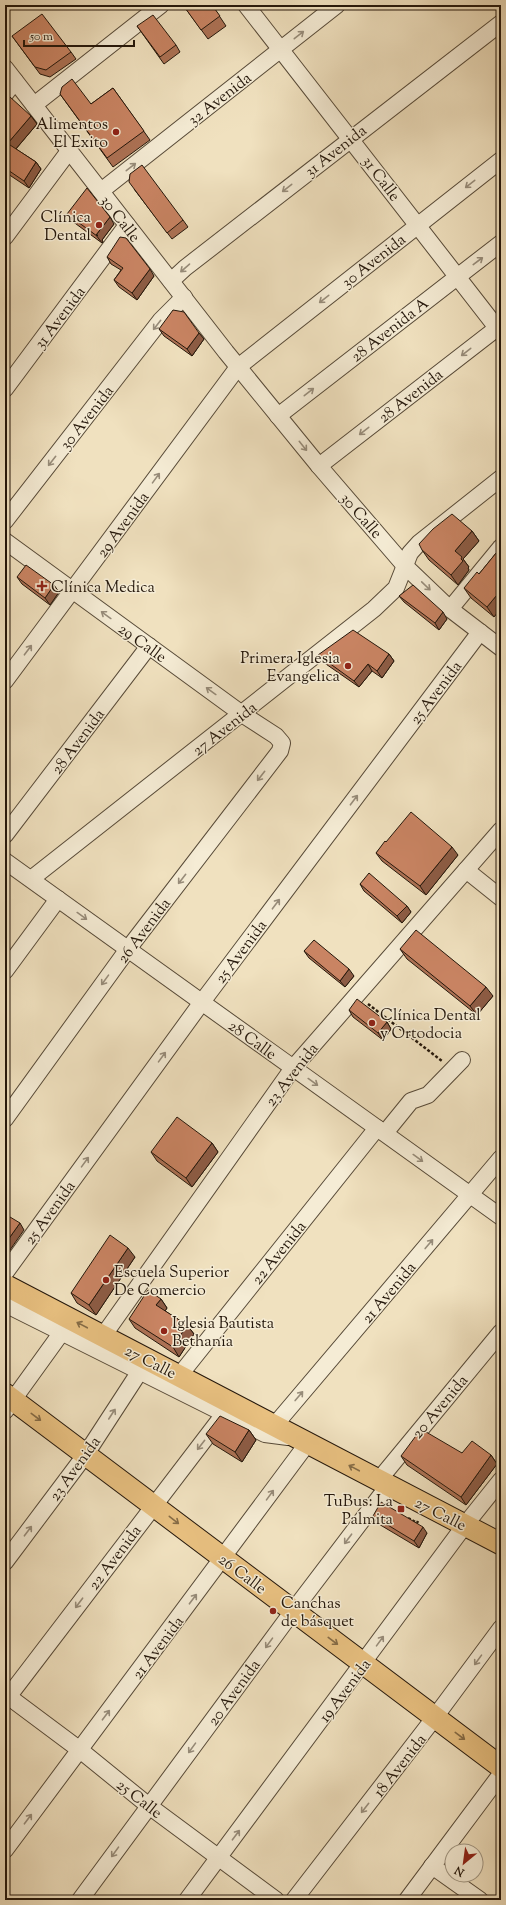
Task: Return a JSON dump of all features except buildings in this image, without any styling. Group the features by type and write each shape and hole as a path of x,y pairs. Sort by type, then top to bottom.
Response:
{"main road":[{"name":"27 Calle","path":"5,1285 501,1544"},
{"name":"26 Calle","path":"8,1401 86,1454 501,1767"}],"street":[{"path":"34,105 161,5"},
{"name":"31 Calle","path":"246,5 457,276 500,328"},
{"name":"32 Avenida","path":"101,191 337,5"},
{"name":"31 Avenida","path":"171,281 185,268 351,138 501,23"},
{"name":"30 Calle","path":"5,68 171,281 242,364 278,416 319,466 405,566 450,609 501,648"},
{"path":"5,94 15,80"},
{"path":"5,237 69,151"},
{"name":"30 Avenida","path":"242,364 501,160"},
{"name":"31 Avenida","path":"5,389 127,225"},
{"name":"28 Avenida A","path":"278,416 501,243"},
{"name":"30 Avenida","path":"5,521 161,320 184,297"},
{"name":"28 Avenida","path":"319,466 500,328"},
{"name":"29 Avenida","path":"5,682 242,364"},
{"path":"405,566 410,553 420,543 501,478"},
{"name":"29 Calle","path":"5,541 242,714 276,736 282,743"},
{"path":"450,609 501,547"},
{"name":"27 Avenida","path":"31,879 242,714 388,597 396,588 405,566"},
{"name":"25 Avenida","path":"5,1273 202,1002 480,632"},
{"name":"28 Avenida","path":"5,835 149,646"},
{"name":"26 Avenida","path":"5,1119 128,949 280,751 282,743"},
{"name":"23 Avenida","path":"103,1336 293,1068 501,830"},
{"name":"28 Calle","path":"5,861 501,1217"},
{"path":"466,870 501,898"},
{"path":"5,971 58,899"},
{"name":"22 Avenida","path":"179,1376 381,1131 411,1101 428,1095 462,1060"},
{"name":"21 Avenida","path":"274,1426 501,1158"},
{"name":"27 Calle","path":"5,1304 265,1434 302,1441"},
{"path":"8,1401 62,1332"},
{"name":"20 Avenida","path":"80,1900 293,1611 383,1483 501,1332"},
{"name":"23 Avenida","path":"5,1562 86,1454 140,1371"},
{"name":"22 Avenida","path":"6,1698 224,1414"},
{"name":"21 Avenida","path":"5,1850 224,1558 302,1441"},
{"name":"19 Avenida","path":"187,1900 364,1664 465,1525 501,1480"},
{"name":"18 Avenida","path":"294,1900 435,1718 501,1628"},
{"name":"25 Calle","path":"6,1698 80,1750 149,1806 276,1900"},
{"path":"407,1900 501,1774"},
{"path":"432,1866 480,1900"}],"path":[{"path":"356,996 443,1061"},
{"path":"403,1516 417,1523 420,1517"}],"place":[{"name":"Alimentos El Exito","path":"116,132"},
{"name":"Clínica Dental","path":"99,225"},
{"name":"Clínica Medica","path":"42,586"},
{"name":"Primera Iglesia Evangelica","path":"348,666"},
{"name":"Clínica Dental y Ortodocia","path":"372,1023"},
{"name":"Escuela Superior De Comercio","path":"106,1280"},
{"name":"Iglesia Bautista Bethania","path":"164,1331"},
{"name":"TuBus: La Palmita","path":"401,1509"},
{"name":"Canchas de básquet","path":"273,1611"}]}
